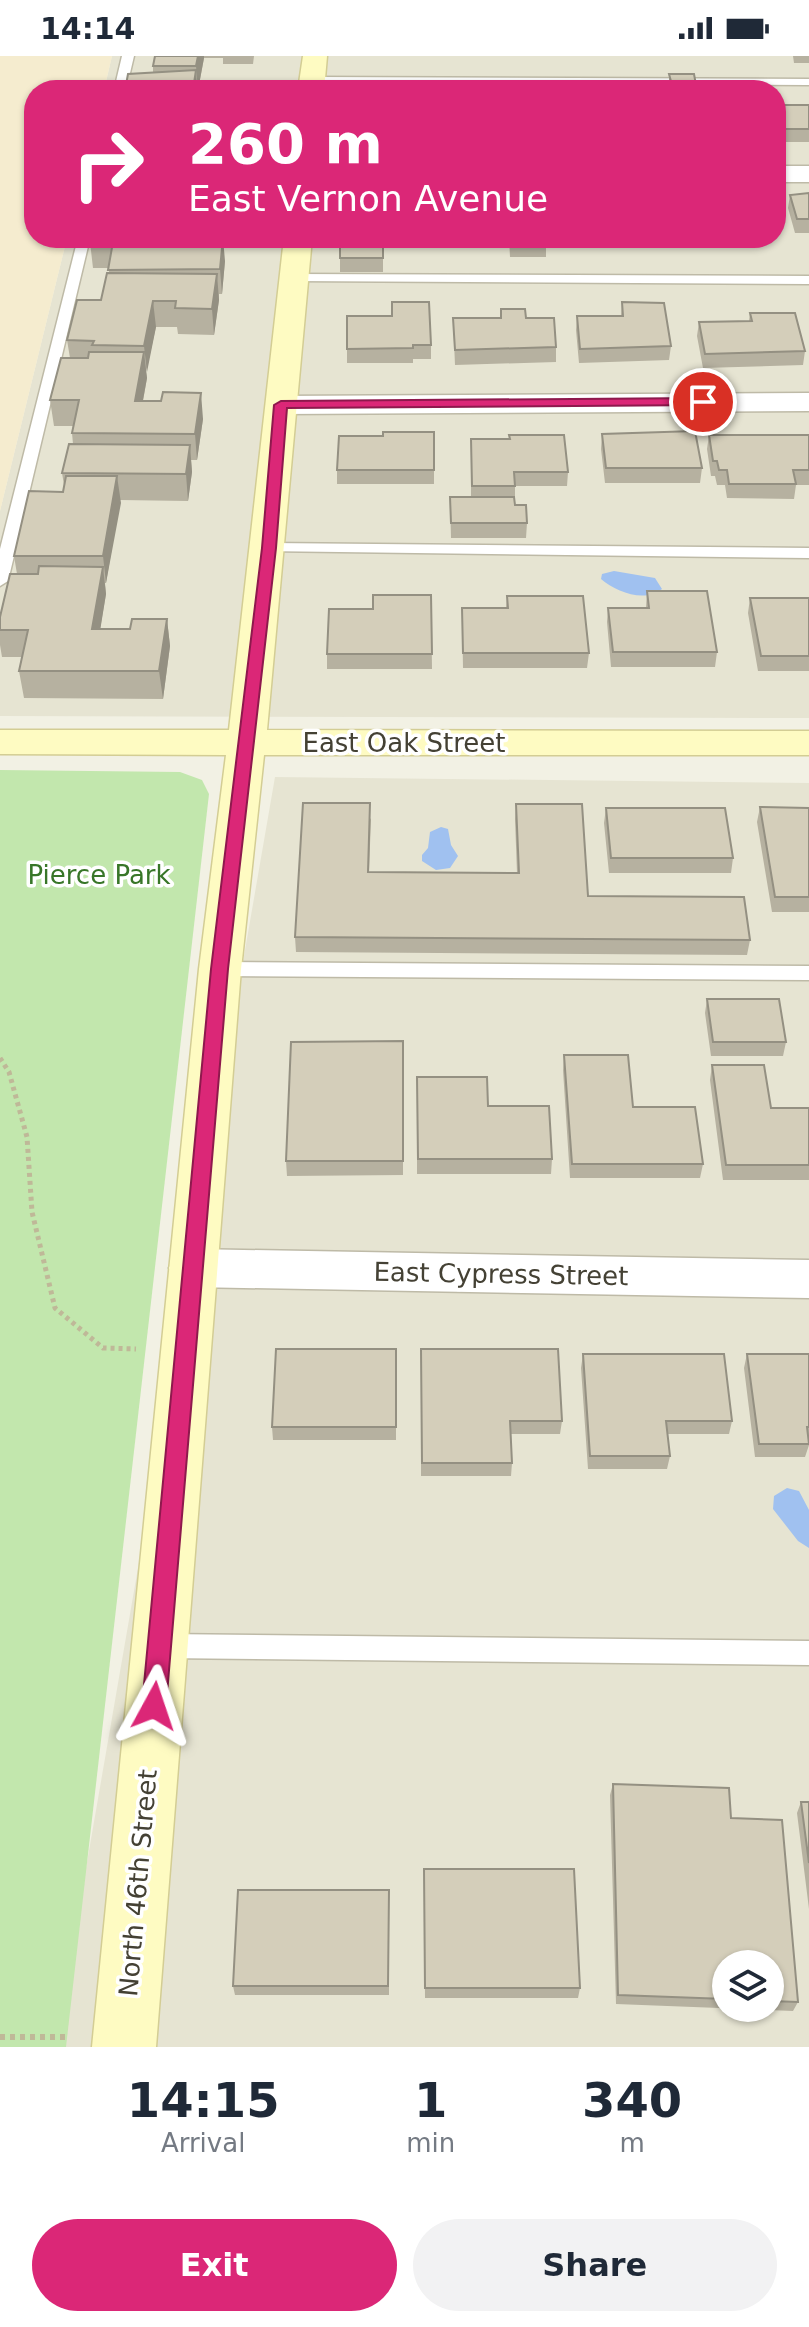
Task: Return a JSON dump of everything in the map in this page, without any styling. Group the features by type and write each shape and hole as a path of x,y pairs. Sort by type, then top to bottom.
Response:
{"street":[{"path":"786,174 809,174"},
{"name":"North 46th Street","path":"124,2042 220,969 269,548 296,257"},
{"path":"281,405 809,402"},
{"name":"East Oak Street","path":"0,742 809,743"},
{"name":"East Cypress Street","path":"192,1268 809,1279"}],"lane":[{"path":"122,80 128,56"},
{"path":"313,75 667,80"},
{"path":"786,82 809,82"},
{"path":"0,581 82,248"},
{"path":"296,257 809,280"},
{"path":"269,548 809,553"},
{"path":"220,969 809,973"},
{"path":"159,1646 809,1653"}],"path":[{"path":"0,1058 9,1072 27,1137 32,1212 55,1308 103,1348 137,1349"},
{"path":"0,2037 124,2042"}],"shaded area":[{"path":"0,56 112,56 106,80 24,80 24,248 65,248 0,511"},
{"path":"112,56 809,56 809,718 0,716 0,511 65,248 786,248 786,80 106,80"},
{"path":"275,777 809,783 809,2047 55,2047"}],"green space":[{"name":"Pierce Park","path":"0,770 180,772 202,780 209,794 66,2047 0,2047"}],"water":[{"path":"614,571 655,578 662,589 647,595 622,592 601,579 602,574"},
{"path":"441,827 448,829 451,845 458,856 450,868 436,870 422,861 422,855 428,848 430,832"},
{"path":"787,1488 799,1491 809,1510 809,1548 798,1541 773,1509 774,1496"}],"building":[{"path":"155,56 198,56 196,66 153,66"},
{"path":"196,70 194,80 127,80 128,74"},
{"path":"669,74 694,74 695,80 671,80"},
{"path":"786,105 809,105 809,129 786,129"},
{"path":"809,193 809,219 797,219 790,195"},
{"path":"112,248 222,248 220,269 108,270"},
{"path":"340,248 383,248 383,258 340,258"},
{"path":"107,273 217,274 212,309 175,308 176,301 153,301 144,346 92,345 94,341 67,340 77,300 101,300"},
{"path":"392,302 429,302 431,345 347,349 347,316 392,316"},
{"path":"622,302 664,303 671,346 580,349 577,316 623,316"},
{"path":"501,309 525,309 526,318 554,318 556,347 455,350 453,318 501,318"},
{"path":"750,313 795,313 805,351 705,354 699,322 752,321"},
{"path":"89,352 144,352 135,401 161,401 163,392 201,393 195,434 72,433 79,400 50,400 61,358 88,358"},
{"path":"695,431 702,468 606,468 602,434"},
{"path":"383,432 434,432 434,470 337,470 339,436 383,436"},
{"path":"509,435 564,435 568,472 514,472 515,486 472,486 471,439 510,439"},
{"path":"709,435 809,435 809,470 793,470 796,484 729,484 727,470 719,470 717,461 713,461"},
{"path":"69,444 190,445 186,474 62,473"},
{"path":"66,476 117,476 103,556 14,556 29,491 63,492"},
{"path":"450,497 514,497 515,505 526,505 527,523 451,523"},
{"path":"39,566 103,567 92,629 130,629 132,619 167,619 159,671 19,671 28,630 0,630 0,617 10,574 38,574"},
{"path":"647,591 707,591 717,652 613,652 608,608 649,608"},
{"path":"373,595 431,595 432,654 327,654 329,609 373,609"},
{"path":"507,596 583,596 589,653 463,653 462,608 508,608"},
{"path":"750,598 809,598 809,656 761,656"},
{"path":"303,803 370,803 368,872 519,873 516,804 582,804 588,896 744,897 750,940 295,937"},
{"path":"760,807 809,808 809,897 775,897"},
{"path":"606,808 725,808 733,858 611,858"},
{"path":"707,999 779,999 786,1042 713,1042"},
{"path":"403,1041 403,1161 286,1161 291,1042"},
{"path":"564,1055 628,1055 633,1107 695,1107 703,1164 572,1164"},
{"path":"712,1065 764,1065 771,1108 809,1108 809,1165 726,1165"},
{"path":"417,1077 487,1077 488,1106 549,1106 552,1159 418,1159"},
{"path":"276,1349 396,1349 396,1427 272,1427"},
{"path":"421,1349 558,1349 562,1421 510,1421 512,1463 422,1463"},
{"path":"583,1354 724,1354 732,1421 666,1421 670,1456 590,1456"},
{"path":"747,1354 809,1354 809,1444 759,1444"},
{"path":"613,1784 729,1788 731,1818 782,1820 798,2002 784,2002 784,1950 712,1950 712,1998 618,1995"},
{"path":"801,1802 809,1802 809,1863"},
{"path":"424,1869 574,1869 580,1988 425,1988"},
{"path":"238,1890 389,1890 388,1986 233,1986"}],"route":[{"path":"154,1706 220,969 269,548 281,405 703,402"}]}
